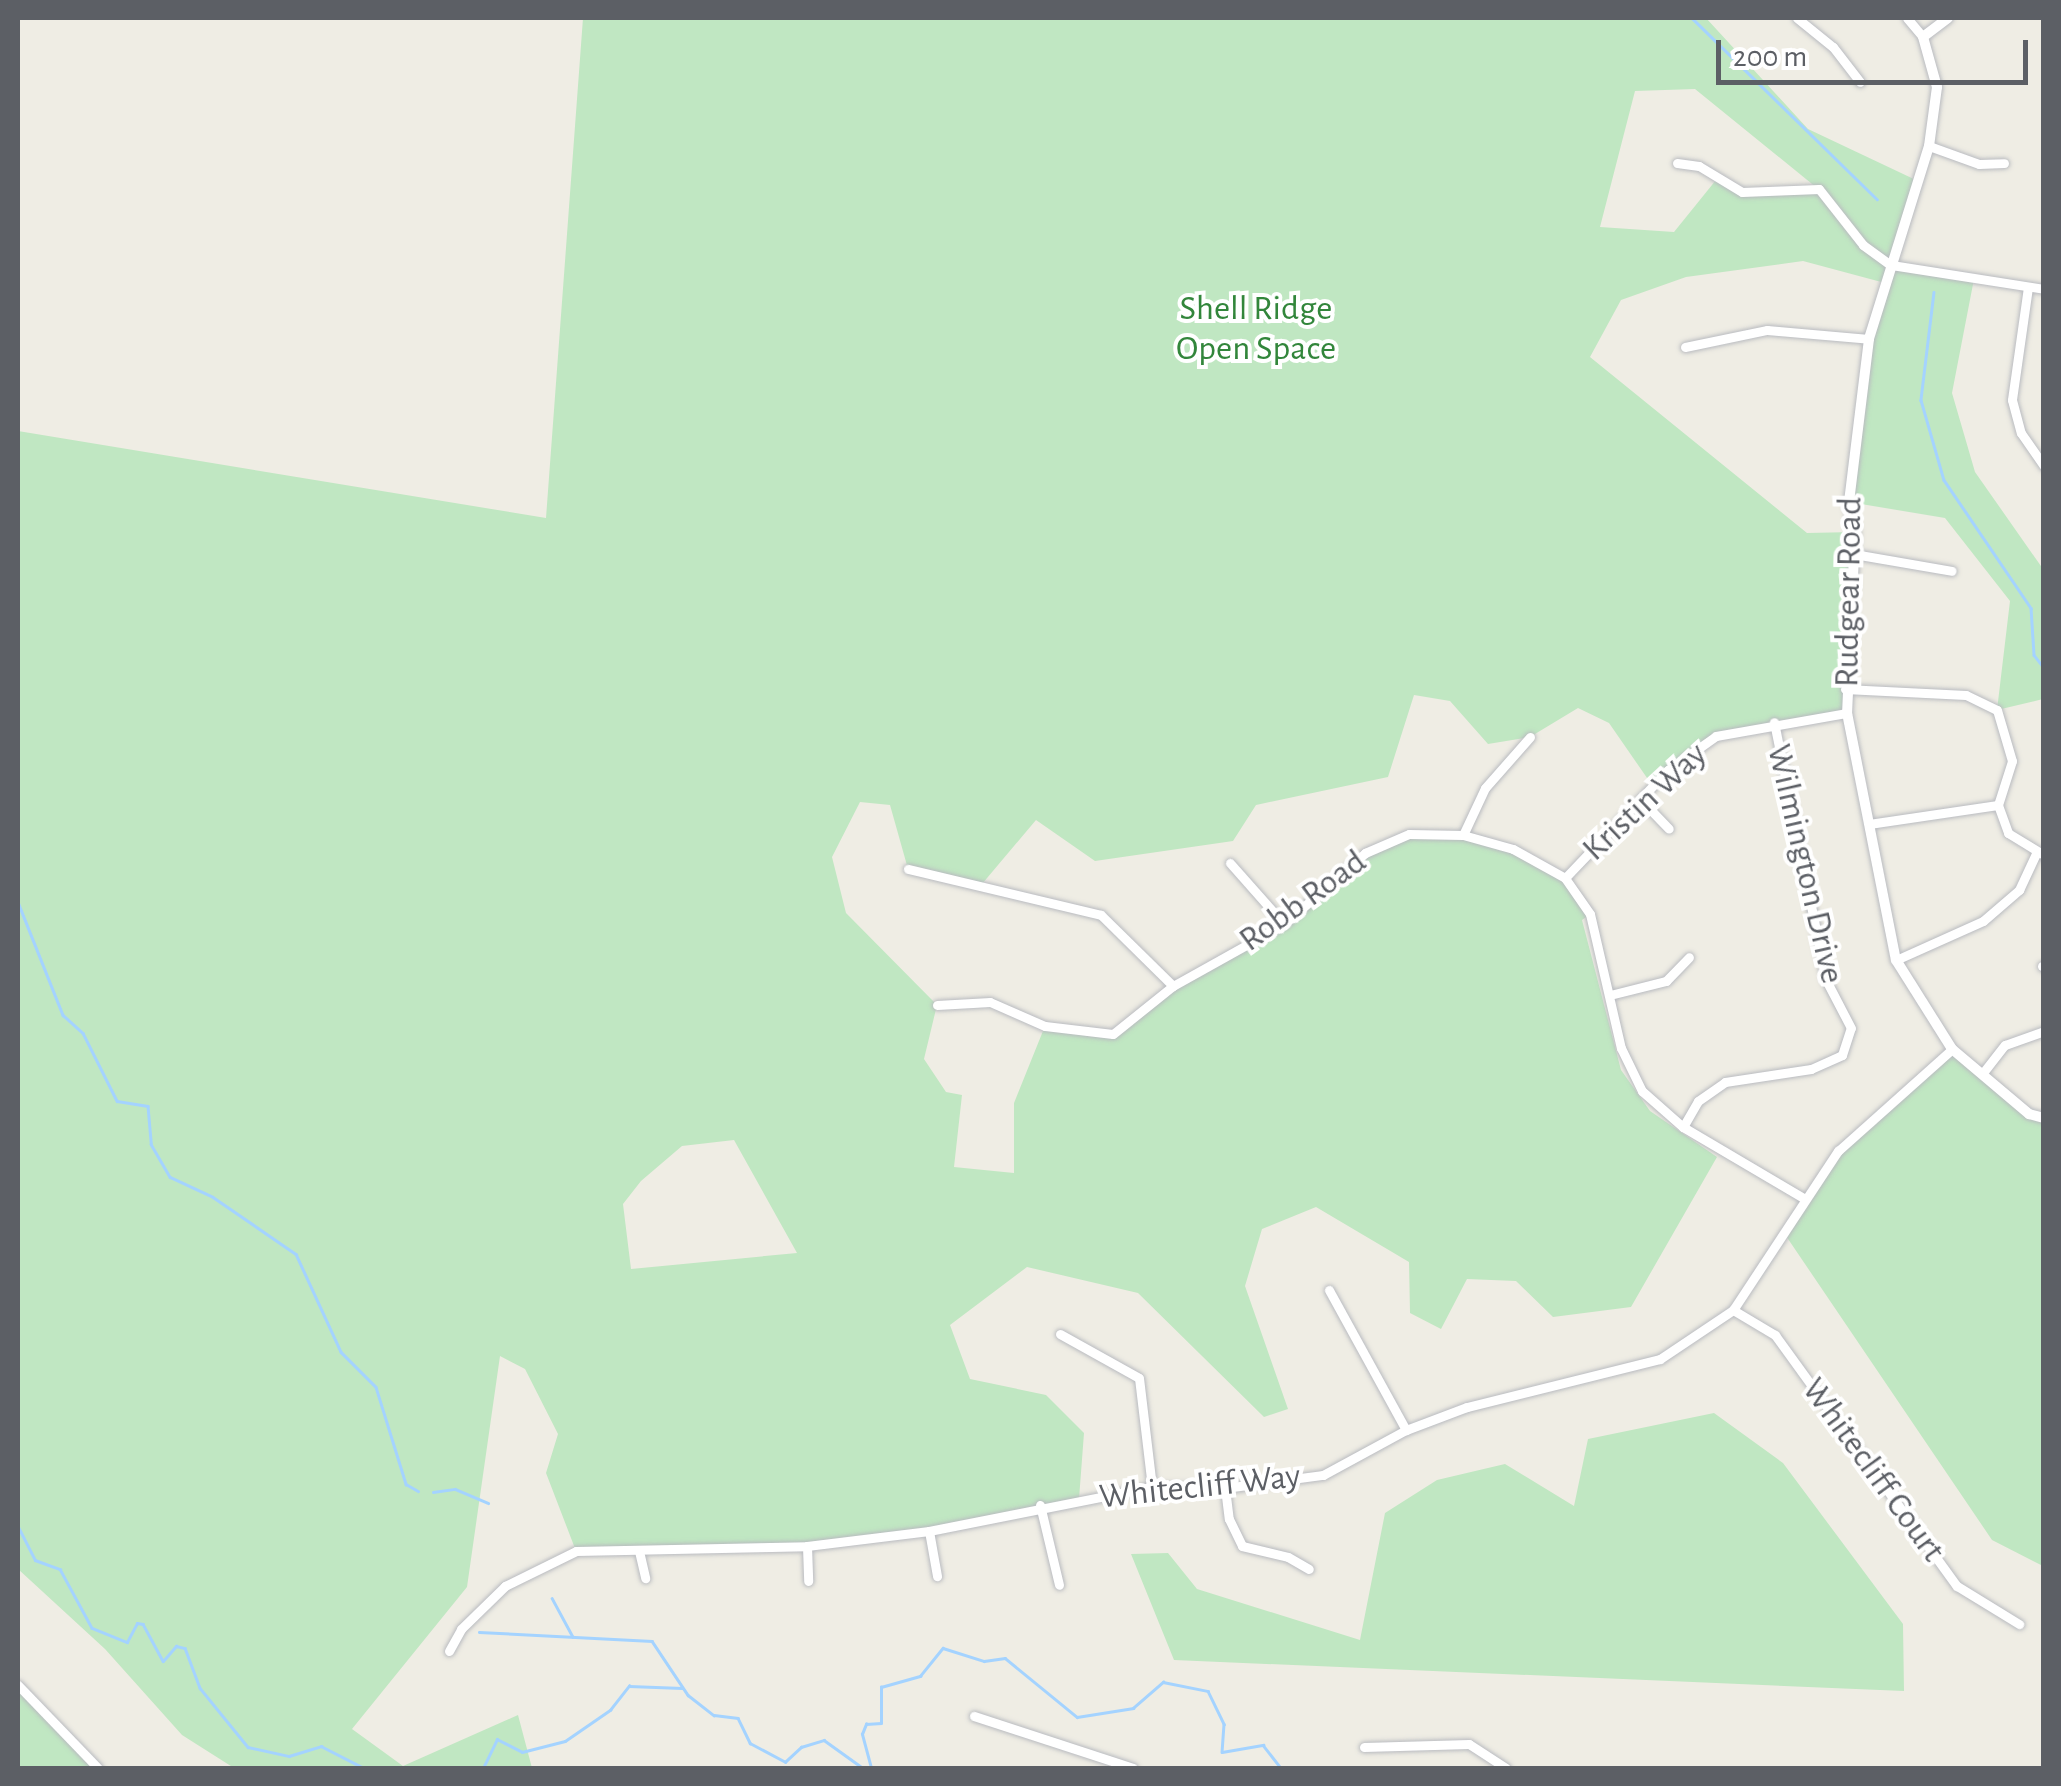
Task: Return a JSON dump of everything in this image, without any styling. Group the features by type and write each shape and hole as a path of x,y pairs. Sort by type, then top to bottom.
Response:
{"street":[{"path":"1797,18 1833,47 1860,82"},
{"name":"Rudgear Road","path":"1907,18 1923,37 1938,87 1929,146 1869,340 1849,502 1854,554 1845,688 1847,713 1896,960 1952,1049 2029,1114 2044,1118"},
{"path":"1923,37 1948,18"},
{"path":"1929,146 1980,164 2004,163"},
{"path":"1677,163 1699,166 1742,192 1819,189 1863,245 1891,265 2044,289"},
{"path":"2028,288 2012,400 2021,433 2044,466"},
{"path":"1685,348 1767,330 1869,340"},
{"path":"1854,554 1952,571"},
{"path":"1845,688 1966,695 1997,710 2012,761 1998,805 2008,832 2040,854 2019,890 1984,921 1896,960"},
{"name":"Kristin Way","path":"1565,878 1643,802 1668,770 1716,736 1774,722 1847,713"},
{"name":"Wilmington Drive","path":"1683,1127 1698,1101 1725,1082 1811,1070 1842,1056 1851,1028 1826,980 1774,722"},
{"path":"1463,835 1484,788 1530,736"},
{"path":"1643,802 1669,828"},
{"path":"1868,824 1998,805"},
{"name":"Robb Road","path":"937,1005 990,1002 1045,1026 1114,1034 1173,986 1284,924 1366,853 1409,834 1463,835 1514,849 1565,878 1590,914 1631,1072 1660,1110 1683,1127 1802,1197"},
{"path":"1230,863 1284,924"},
{"path":"908,869 1101,915 1173,986"},
{"path":"1610,995 1666,981 1689,957"},
{"path":"1982,1074 2005,1044 2044,1031"},
{"name":"Whitecliff Way","path":"448,1651 461,1629 505,1586 576,1551 744,1543 807,1546 928,1531 1040,1505 1152,1488 1225,1488 1323,1475 1406,1430 1467,1407 1660,1358 1732,1310 1769,1264 1802,1197 1838,1152 1952,1049"},
{"path":"1328,1290 1406,1430"},
{"name":"Whitecliff Court","path":"1732,1310 1775,1336 1957,1586 2019,1624"},
{"path":"1060,1334 1140,1378 1152,1488"},
{"path":"1225,1488 1229,1520 1242,1546 1288,1556 1310,1569"},
{"path":"1040,1505 1059,1585"},
{"path":"928,1531 937,1576"},
{"path":"807,1546 808,1581"},
{"path":"639,1551 645,1578"},
{"path":"18,1685 98,1768"},
{"path":"974,1716 1132,1768"},
{"path":"1364,1747 1468,1744 1506,1768"}],"green space":[{"name":"Shell Ridge Open Space","path":"583,18 1706,18 1808,129 1918,181 1891,265 1974,279 1952,393 1975,472 2043,569 2043,699 1997,710 2010,601 1945,518 1849,502 1869,339 1885,283 1803,261 1686,277 1621,300 1590,357 1807,533 1855,532 1847,713 1716,736 1654,788 1609,723 1578,708 1530,737 1488,744 1450,701 1414,695 1388,777 1256,805 1233,841 1095,861 1036,820 982,884 908,869 890,805 860,802 832,857 846,913 937,1005 924,1059 946,1092 962,1095 954,1167 1014,1173 1014,1103 1045,1026 1114,1034 1173,986 1284,924 1365,853 1409,834 1463,835 1513,849 1565,878 1590,914 1582,920 1621,1070 1650,1111 1717,1157 1631,1307 1553,1317 1516,1281 1467,1279 1441,1329 1410,1313 1409,1262 1316,1207 1262,1229 1245,1286 1288,1409 1264,1417 1138,1293 1027,1267 950,1325 970,1379 1046,1395 1084,1433 1079,1499 928,1531 807,1546 576,1551 546,1473 558,1434 525,1369 500,1356 467,1587 352,1729 403,1766 518,1715 532,1768 234,1768 182,1735 105,1649 18,1569 18,431 546,518","holes":["1695,89 1817,188 1742,192 1716,180 1674,232 1600,227 1635,91","734,1140 797,1253 631,1269 623,1204 641,1181 682,1146"]},
{"path":"1952,1049 2029,1114 2043,1118 2043,1566 1992,1540 1784,1233 1838,1151"},
{"path":"1714,1413 1783,1463 1903,1624 1904,1691 1174,1660 1131,1554 1168,1553 1197,1589 1360,1640 1385,1513 1437,1480 1505,1464 1574,1506 1588,1439"},
{"path":"18,1685 98,1768 18,1768"}],"waterway":[{"path":"1692,18 1877,199"},
{"path":"1934,292 1921,400 1944,480 2031,608 2034,655 2044,668"},
{"path":"18,902 63,1015 83,1033 117,1101 148,1106 151,1144 170,1177 213,1197 296,1254 341,1352 376,1387 406,1484 418,1491"},
{"path":"433,1492 455,1489 488,1503"},
{"path":"18,1526 35,1560 60,1569 92,1628 127,1642 137,1623 143,1624 163,1661 176,1646 185,1648 200,1688 248,1747 289,1756 321,1746 364,1768"},
{"path":"552,1598 573,1637"},
{"path":"479,1632 652,1641 688,1695 714,1715 738,1718 750,1743 785,1762 801,1747 824,1740 863,1768"},
{"path":"871,1768 862,1734 866,1724 881,1723 881,1687 920,1676 943,1648 984,1661 1005,1658 1077,1717 1133,1708 1163,1682 1208,1691 1224,1724 1222,1752 1263,1745 1281,1768"},
{"path":"483,1768 497,1739 522,1752 565,1741 610,1710 629,1686 682,1688"}]}
